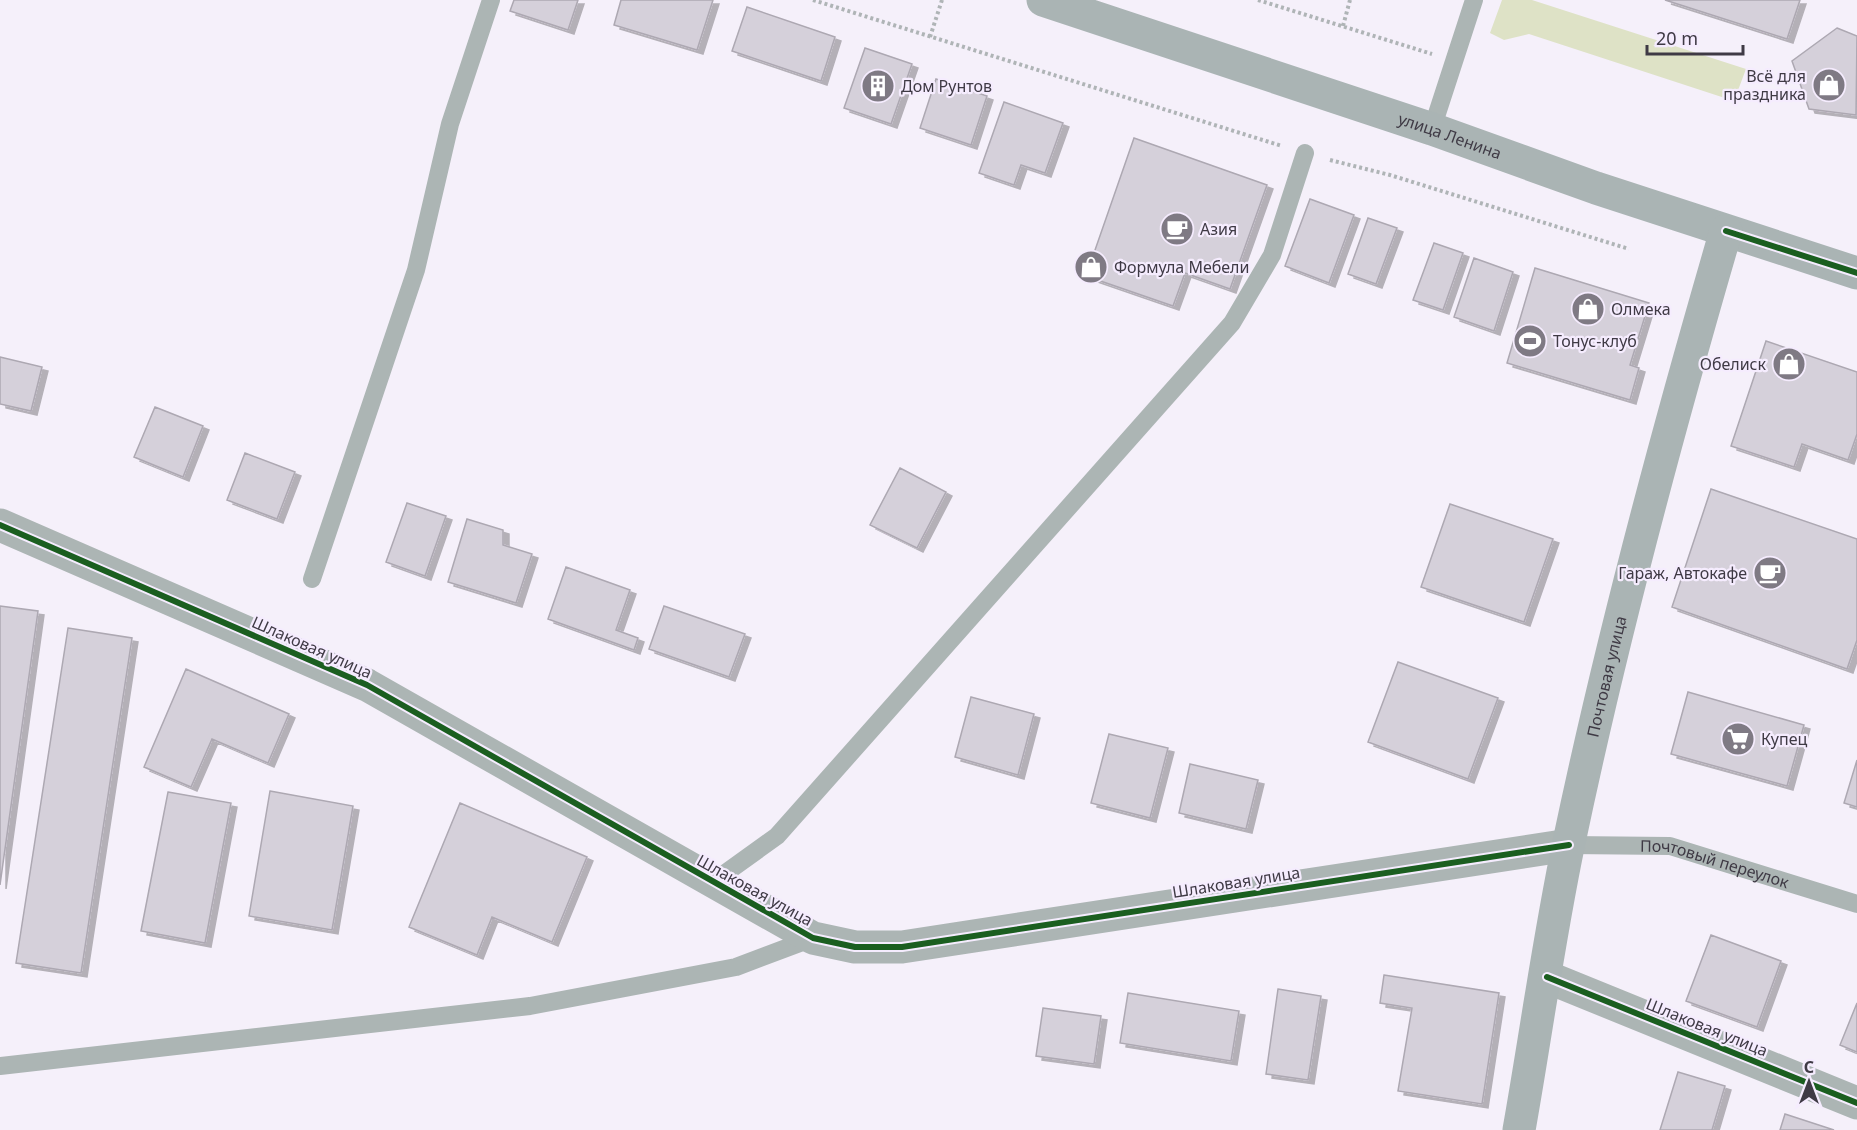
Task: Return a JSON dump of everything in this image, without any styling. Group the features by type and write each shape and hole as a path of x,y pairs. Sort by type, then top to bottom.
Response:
{"main road":[{"name":"улица Ленина","path":"1043,0 1432,129 1596,188 1857,273"},
{"name":"Почтовая улица","path":"1519,1130 1569,845 1601,700 1726,231"}],"street":[{"name":"Шлаковая улица","path":"0,525 367,685 813,938 855,947 902,947 1569,845"},
{"name":"Шлаковая улица","path":"1547,977 1857,1103"}],"lane":[{"path":"312,579 416,270 450,124 491,0"},
{"path":"1432,129 1474,0"},
{"path":"714,882 777,836 1232,322 1272,255 1305,153"},
{"name":"Почтовый переулок","path":"1569,845 1670,846 1857,904"},
{"path":"0,1066 530,1006 736,967 813,938"}],"path":[{"path":"813,0 1305,153 1390,175 1629,249"},
{"path":"930,37 942,0"},
{"path":"1257,0 1455,61"},
{"path":"1343,26 1350,0"}],"green space":[{"path":"1502,0 1532,0 1746,69 1734,101 1529,34 1504,40 1490,33"}],"building":[{"path":"514,0 578,0 568,30 510,11"},
{"path":"621,0 713,0 697,50 614,25"},
{"path":"1665,0 1800,0 1787,39"},
{"path":"747,7 835,37 821,81 732,51"},
{"name":"Всё для праздника","path":"1837,28 1857,36 1856,115 1809,109 1792,61"},
{"name":"Дом Рунтов","path":"865,48 912,64 891,124 844,108"},
{"path":"936,79 987,96 971,145 920,128"},
{"path":"1004,102 1063,123 1045,173 1021,165 1014,185 979,173"},
{"name":"Азия","path":"1134,138 1267,185 1230,289 1185,273 1173,306 1086,276"},
{"path":"1310,199 1354,215 1329,283 1285,266"},
{"path":"1368,218 1397,228 1376,284 1348,274"},
{"path":"1434,243 1463,253 1443,310 1413,300"},
{"path":"1474,258 1513,272 1494,331 1454,317"},
{"path":"1535,268 1649,303 1630,365 1639,368 1630,400 1507,363"},
{"path":"1766,341 1857,372 1857,434 1848,460 1802,444 1794,467 1731,446"},
{"path":"0,357 42,367 31,411 0,404"},
{"path":"155,407 203,426 183,477 134,457"},
{"path":"245,453 295,472 277,519 227,500"},
{"path":"900,468 946,492 917,548 870,525"},
{"name":"Гараж, Автокафе","path":"1711,489 1857,539 1857,640 1847,669 1672,607"},
{"path":"407,503 446,516 425,576 386,562"},
{"path":"1450,504 1553,539 1524,622 1421,587"},
{"path":"467,519 503,530 503,545 532,554 516,603 448,582"},
{"path":"566,567 630,590 616,630 638,638 634,650 548,619"},
{"path":"0,606 38,611 0,885"},
{"path":"664,606 745,634 729,677 649,649"},
{"path":"68,628 132,638 81,973 16,963"},
{"path":"1398,662 1498,698 1468,779 1368,742"},
{"path":"186,669 289,714 268,763 212,739 191,787 144,767"},
{"name":"Купец","path":"1688,692 1804,725 1787,786 1671,754"},
{"path":"971,697 1034,714 1018,775 955,757"},
{"path":"1109,734 1168,748 1150,818 1091,803"},
{"path":"1857,760 1857,807 1844,803"},
{"path":"1190,764 1258,780 1246,829 1179,813"},
{"path":"270,791 353,806 332,930 249,916"},
{"path":"168,792 231,803 205,943 141,931"},
{"path":"460,803 587,857 552,942 492,917 477,955 409,927"},
{"path":"1711,935 1781,961 1757,1027 1686,1001"},
{"path":"1384,975 1499,993 1482,1104 1398,1091 1412,1008 1380,1003"},
{"path":"1278,989 1321,996 1308,1080 1266,1074"},
{"path":"1128,993 1239,1011 1231,1061 1120,1043"},
{"path":"1857,1003 1857,1052 1840,1045"},
{"path":"1043,1008 1101,1016 1094,1064 1036,1056"},
{"path":"1678,1072 1725,1086 1712,1130 1660,1130"},
{"path":"1785,1114 1834,1130 1780,1130"}],"cycle path":[{"path":"1726,231 1857,273"},
{"path":"0,525 367,685 813,938 855,947 902,947 1569,845"},
{"path":"1547,977 1857,1103"}],"place":[{"name":"Всё для праздника","path":"1829,85"},
{"name":"Дом Рунтов","path":"878,86"},
{"name":"Азия","path":"1177,229"},
{"name":"Формула Мебели","path":"1091,267"},
{"name":"Олмека","path":"1588,309"},
{"name":"Тонус-клуб","path":"1530,341"},
{"name":"Обелиск","path":"1789,364"},
{"name":"Гараж, Автокафе","path":"1770,573"},
{"name":"Купец","path":"1738,739"}]}
